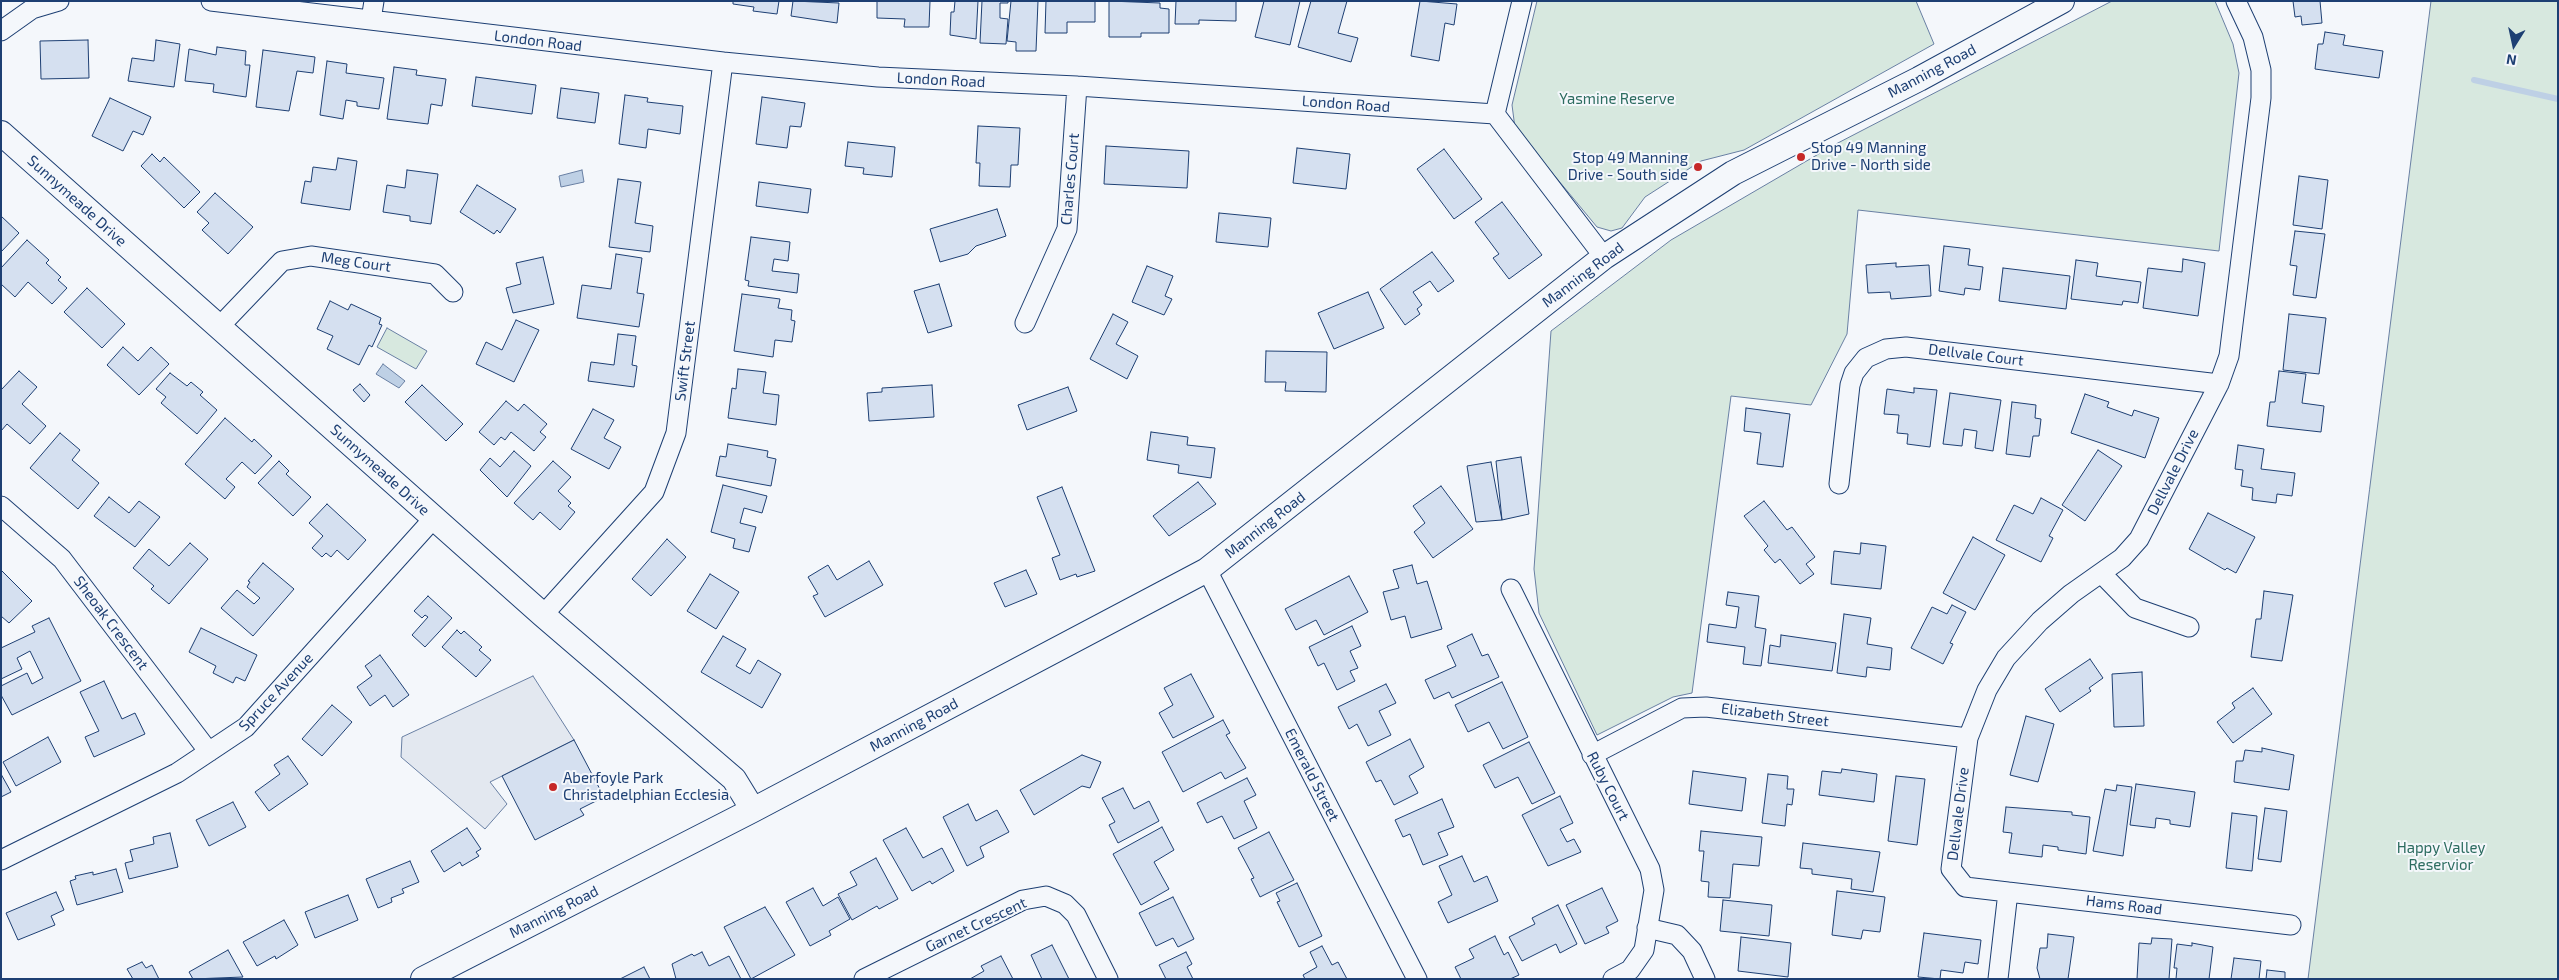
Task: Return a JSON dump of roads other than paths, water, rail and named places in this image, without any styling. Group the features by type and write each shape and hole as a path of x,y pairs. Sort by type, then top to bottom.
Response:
{"street":[{"path":"1,31 32,9 60,1"},
{"name":"London Road","path":"211,1 723,62 878,78 1077,86 1495,114"},
{"path":"371,20 374,1"},
{"path":"1522,1 1495,114 1604,257"},
{"name":"Manning Road","path":"423,979 753,810 1207,570 1604,257 1733,173 1919,79 2062,1"},
{"name":"Dellvale Drive","path":"1959,882 1951,869 1968,738 1987,690 2006,658 2040,621 2071,594 2122,558 2138,539 2219,384 2229,356 2261,98 2261,70 2253,37 2236,1"},
{"name":"Swift Street","path":"543,615 654,492 676,433 723,62"},
{"name":"Charles Court","path":"1025,323 1067,229 1077,86"},
{"name":"Sunnymeade Drive","path":"1,133 543,615 734,779 753,810"},
{"name":"Meg Court","path":"219,327 282,261 311,256 436,274 453,292"},
{"name":"Dellvale Court","path":"1839,484 1850,385 1854,373 1866,358 1886,349 1906,347 2219,384"},
{"name":"Sheoak Crescent","path":"1,506 62,559 209,752"},
{"name":"Spruce Avenue","path":"1,860 177,773 246,727 434,518"},
{"name":"Emerald Street","path":"1207,570 1417,979"},
{"path":"2101,573 2135,608 2189,627"},
{"name":"Ruby Court","path":"1510,589 1650,869 1654,890 1644,950 1630,970 1613,979"},
{"name":"Elizabeth Street","path":"1592,755 1682,708 1706,707 1968,738"},
{"name":"Hams Road","path":"1959,882 1965,887 2291,925"},
{"path":"1998,979 2008,892"},
{"name":"Garnet Crescent","path":"864,979 1023,900 1046,896 1065,904 1076,915 1108,979"},
{"path":"1647,928 1677,935 1692,951 1705,979"}],"water":[{"path":"582,170 584,182 561,187 559,176"},
{"path":"383,364 405,381 399,388 376,374"}],"waterway":[{"path":"2474,80 2558,99"}],"place":[{"name":"Stop 49 Manning Drive - North side","path":"1801,157"},
{"name":"Stop 49 Manning Drive - South side","path":"1698,167"},
{"name":"Aberfoyle Park Christadelphian Ecclesia","path":"553,787"}],"park label":[{"name":"Yasmine Reserve","path":"1617,99"},
{"name":"Happy Valley Reservior","path":"2441,856"}]}
